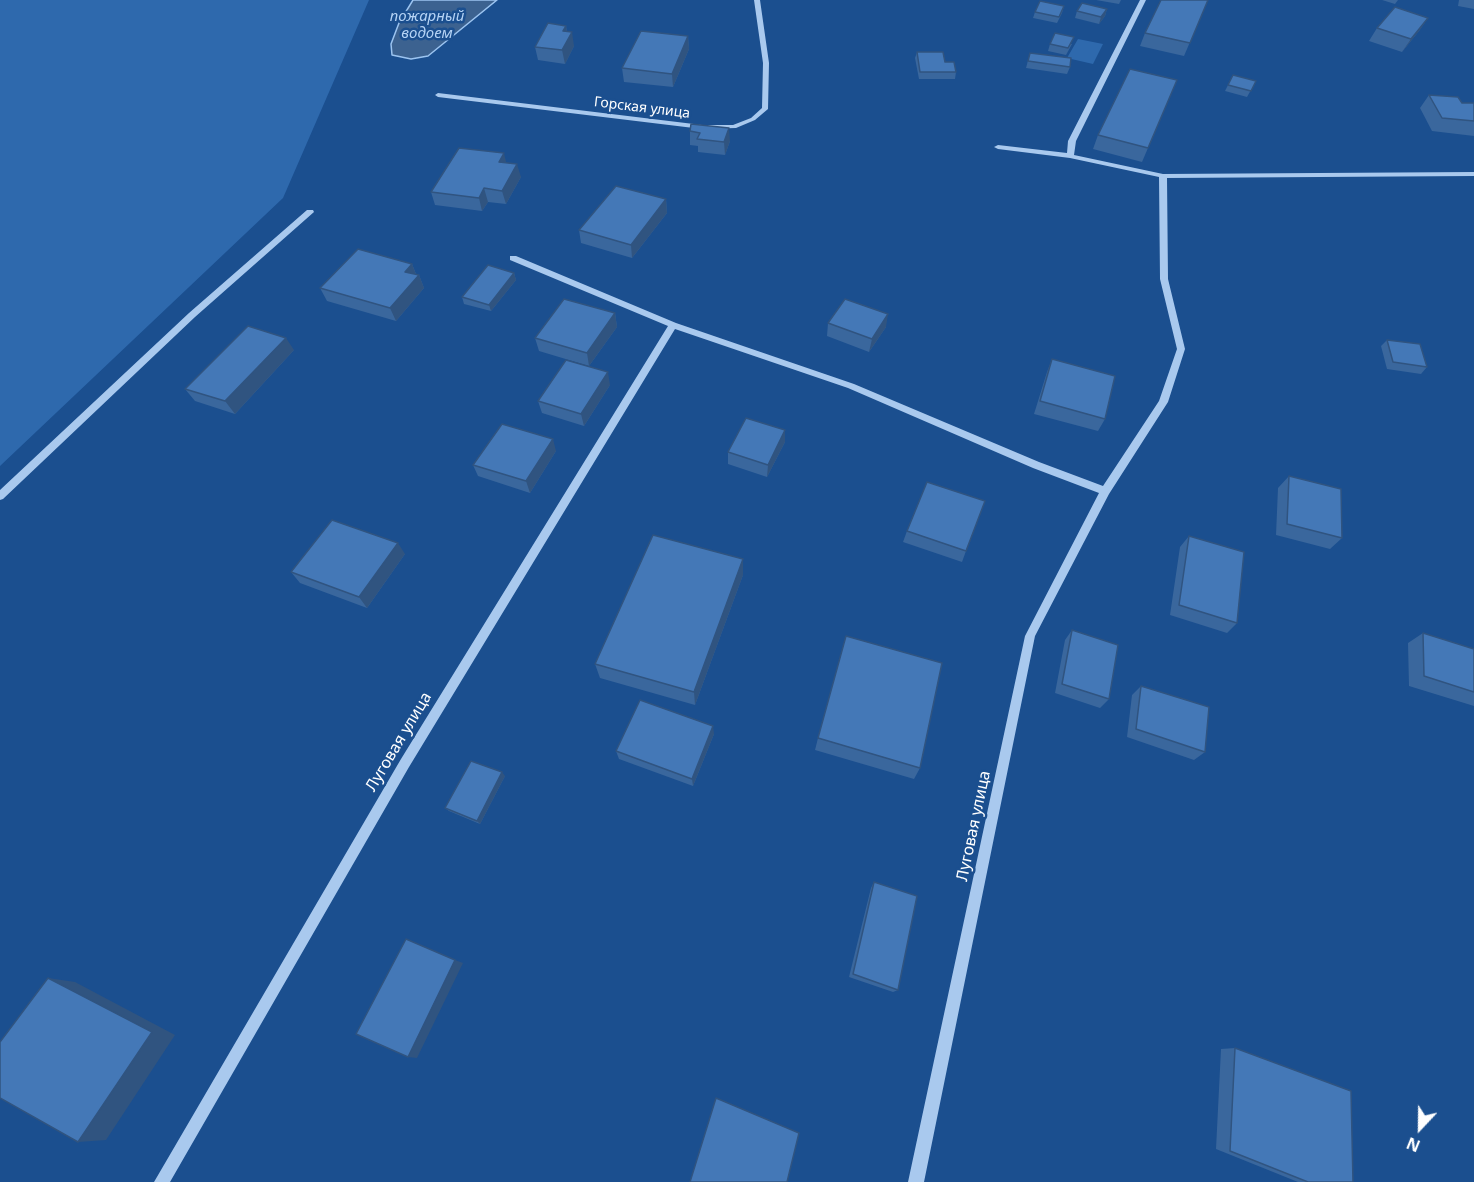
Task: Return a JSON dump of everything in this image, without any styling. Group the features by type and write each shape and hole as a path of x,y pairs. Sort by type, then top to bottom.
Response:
{"street":[{"name":"Горская улица","path":"438,95 702,127 735,127 753,119 765,109 766,63 757,0"},
{"path":"1070,156 1072,141 1143,0"},
{"path":"998,147 1070,156 1163,176 1474,174"},
{"name":"Луговая улица","path":"916,1182 1030,636 1105,491 1163,402 1181,349 1164,279 1163,176"},
{"path":"0,496 192,315 310,212"},
{"path":"513,258 673,325 851,386 1036,465 1105,491"},
{"name":"Луговая улица","path":"162,1182 405,763 673,325"}],"shaded area":[{"path":"0,0 369,0 283,198 0,466"},
{"path":"1078,39 1103,44 1093,64 1067,58"}],"water":[{"name":"пожарный водоем","path":"413,0 497,0 428,56 411,59 392,55 391,44 399,23"}],"building":[{"path":"1161,0 1208,0 1190,43 1145,33"},
{"path":"1040,1 1064,6 1059,17 1035,12"},
{"path":"1082,3 1107,9 1101,17 1077,11"},
{"path":"1395,7 1428,18 1411,39 1377,28"},
{"path":"548,23 566,26 563,31 572,32 562,50 535,47"},
{"path":"641,31 688,36 672,74 622,68"},
{"path":"1055,33 1074,37 1068,48 1050,44"},
{"path":"917,52 943,52 945,62 954,62 956,72 920,72"},
{"path":"1030,53 1071,58 1070,67 1028,61"},
{"path":"1130,69 1177,80 1148,148 1098,135"},
{"path":"1233,75 1256,81 1251,91 1228,85"},
{"path":"1429,95 1458,97 1462,103 1474,103 1474,121 1442,118"},
{"path":"691,124 729,128 724,142 697,139 700,133 690,131"},
{"path":"459,148 504,153 499,162 517,164 502,191 484,188 479,198 431,192"},
{"path":"616,186 666,199 631,245 579,230"},
{"path":"358,249 412,264 405,272 419,275 390,308 320,288"},
{"path":"488,265 514,273 489,305 462,297"},
{"path":"564,299 615,313 587,353 535,338"},
{"path":"845,299 888,314 872,339 828,323"},
{"path":"248,326 286,338 225,401 185,389"},
{"path":"1387,340 1420,344 1427,367 1393,362"},
{"path":"1052,359 1115,376 1105,419 1040,401"},
{"path":"566,360 608,372 581,414 538,401"},
{"path":"746,418 785,430 768,465 728,452"},
{"path":"502,424 553,439 526,481 473,465"},
{"path":"1289,476 1341,489 1342,538 1287,524"},
{"path":"927,482 985,501 966,551 907,531"},
{"path":"332,520 398,543 359,597 291,572"},
{"path":"653,535 743,559 694,692 595,664"},
{"path":"1189,536 1244,552 1237,623 1179,605"},
{"path":"1072,630 1118,645 1109,699 1062,684"},
{"path":"1423,633 1474,649 1474,692 1424,676"},
{"path":"846,636 942,663 920,768 818,738"},
{"path":"1141,686 1209,707 1205,752 1136,729"},
{"path":"640,700 713,726 692,779 616,751"},
{"path":"471,761 502,772 477,821 445,808"},
{"path":"874,882 917,896 898,990 853,974"},
{"path":"406,939 455,960 408,1057 356,1034"},
{"path":"48,978 152,1032 78,1142 0,1098 0,1042"},
{"path":"1235,1048 1351,1091 1353,1182 1308,1182 1230,1151"},
{"path":"716,1098 799,1133 787,1182 690,1182"}]}
